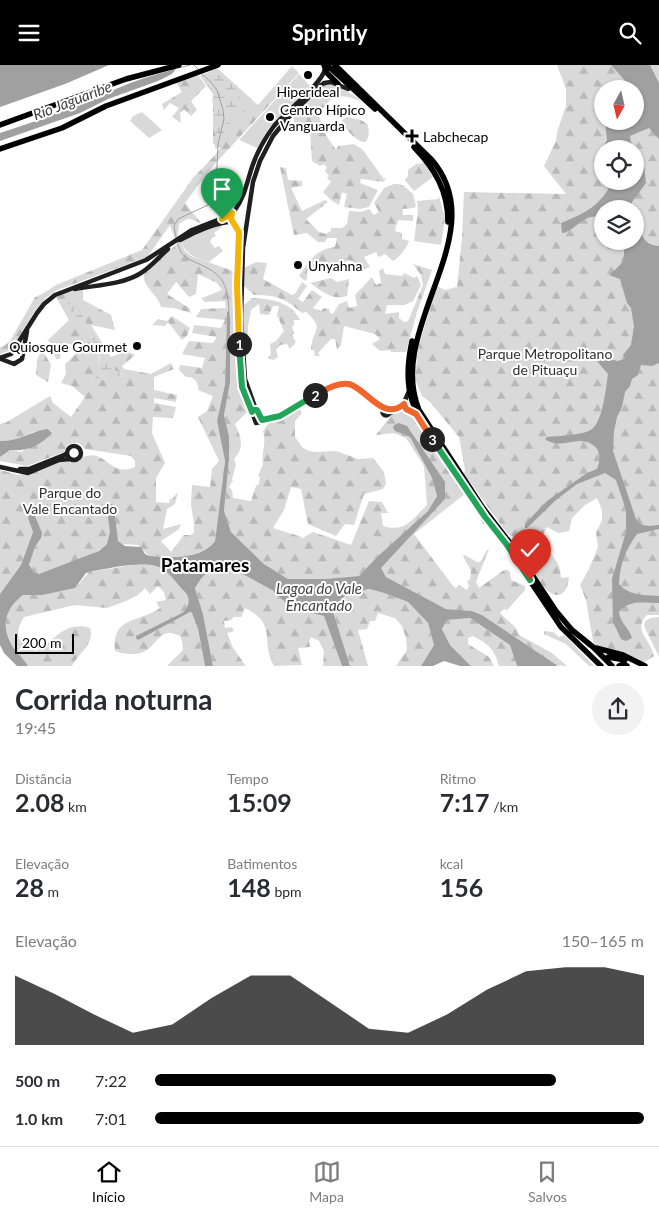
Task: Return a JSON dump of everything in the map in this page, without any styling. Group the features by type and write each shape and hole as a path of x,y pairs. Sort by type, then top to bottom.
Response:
{"main road":[{"path":"0,125 126,79 179,65"},
{"path":"0,149 54,131 106,106 217,65"},
{"path":"325,66 338,83"},
{"path":"325,66 323,76 318,85 297,106 279,120 259,156 244,194 230,218 239,232 237,291 243,389 253,409 264,421 280,416 316,394 342,384 354,386 385,410 389,410 389,414 397,410 406,409 416,414"},
{"path":"325,66 351,87 434,163 445,180 451,201 452,223 450,237 417,336 411,391 404,404 400,407 385,410"},
{"path":"337,66 351,87 383,116 427,161 439,179 446,202 448,216 446,237 414,335 408,368 416,414 565,632 603,666"},
{"path":"318,85 328,82 351,87"},
{"path":"253,409 245,379 240,318 241,265 247,216 259,156"},
{"path":"0,358 10,355 44,304 55,295 146,260 196,228 222,219 243,207 247,216"},
{"path":"180,239 226,222 241,223 247,216"},
{"path":"63,292 102,285 134,276 150,266 173,244"},
{"path":"146,260 150,266"},
{"path":"98,279 98,283 102,285"},
{"path":"0,358 10,363 17,363 22,359 30,323"},
{"path":"13,351 18,350 22,354"},
{"path":"10,363 13,351"},
{"path":"413,379 422,408 434,429 436,437"},
{"path":"411,391 419,397"},
{"path":"411,391 419,410 436,437 483,508 517,552 556,611 572,630 596,651 599,656 597,658 587,653"},
{"path":"404,404 406,409"},
{"path":"72,446 80,449 79,457 76,459 59,460 28,473 0,465 26,470 64,455 72,446"},
{"path":"67,453 70,459"},
{"path":"470,495 485,521"},
{"path":"549,610 574,637 596,651 606,657 620,658 638,666"},
{"path":"596,651 613,652 631,658 645,666"},
{"path":"603,666 607,654 613,652"},
{"path":"606,657 611,666"},
{"path":"603,666 606,663 611,666"},
{"path":"619,666 622,664 627,666"}],"green space":[{"name":"Parque Metropolitano de Pituaçu","path":"557,65 659,65 659,615 647,615 641,625 654,656 643,663 625,653 595,645 593,641 586,600 580,585 598,547 596,533 602,520 602,510 597,498 585,505 572,518 569,531 558,533 547,527 543,535 558,565 561,578 569,577 567,588 561,594 551,593 536,577 524,549 507,533 464,474 465,470 459,437 430,402 422,396 415,379 418,348 437,286 445,290 457,287 464,192 566,194 544,166 556,141 557,132 566,106 566,89"},
{"path":"292,66 299,73 212,167 185,203 201,223 190,219 183,221 179,224 178,236 175,239 170,225 145,258 57,290 47,297 34,312 11,350 0,354 0,347 10,341 35,297 56,285 142,250 193,178 215,155 220,148 213,144 213,94 200,76 217,68 258,105"},
{"path":"207,73 219,75 234,86 248,107 247,110 239,114 234,112 231,114 231,123 224,124 224,138 216,149 216,124 212,99 214,96 204,75"},
{"name":"Centro Hípico Vanguarda","path":"299,74 310,86 269,128 257,148 239,140"},
{"path":"198,75 206,86 191,101 197,110 191,116 184,109 180,113 181,123 172,117 179,108 170,103 164,110 162,104 182,92 176,82"},
{"path":"333,84 362,102 342,96 328,102 319,115 324,132 336,150 338,146 354,144 363,150 383,178 386,179 383,182 361,179 360,183 378,190 369,207 360,209 344,207 347,194 342,192 339,205 323,192 331,182 327,178 329,176 325,171 327,168 324,164 320,166 312,161 310,131 298,131 294,124 294,114 323,85"},
{"path":"142,112 162,130 149,138 130,121 133,116"},
{"path":"347,117 361,120 368,125 369,132 365,142 358,140 348,130 342,120"},
{"path":"424,163 433,177 414,191 405,180 408,176 408,170 416,164"},
{"path":"280,167 286,168 288,180 302,181 302,186 291,188 302,211 325,200 328,202 306,219 319,232 326,234 331,231 331,228 342,228 347,224 349,211 361,212 369,209 374,215 379,212 374,203 384,188 394,184 404,186 413,194 416,206 414,208 402,209 403,215 413,215 413,221 398,220 396,225 395,231 402,233 402,239 409,241 404,250 393,261 385,254 379,257 376,252 364,257 370,267 364,269 355,266 353,261 347,260 345,264 337,264 332,270 309,268 305,281 299,276 306,265 318,253 335,247 337,238 327,238 325,242 318,242 307,233 294,235"},
{"path":"439,196 445,219 441,245 414,241 418,209 417,201 438,199"},
{"path":"221,226 214,233 216,236 210,242 215,248 219,246 223,251 209,262 192,255 180,241 207,230"},
{"name":"Parque do Vale Encantado","path":"180,241 185,251 191,256 236,272 241,384 249,410 235,424 241,446 234,459 236,465 233,480 229,487 232,490 233,498 251,501 256,486 259,484 260,477 258,476 263,464 263,431 270,421 298,407 302,413 295,421 295,437 303,448 316,452 336,451 358,459 373,458 384,472 386,484 383,489 364,494 354,525 345,524 336,536 308,524 301,489 291,487 284,510 273,528 303,538 313,532 351,545 369,501 382,502 388,513 381,513 383,526 397,528 403,526 413,520 427,505 424,466 406,438 394,433 376,435 393,413 401,411 410,414 466,493 414,534 456,588 459,585 467,590 469,586 467,582 470,579 471,571 463,556 465,555 480,562 489,549 476,582 479,588 504,570 508,570 511,580 525,586 525,590 507,610 504,609 500,613 516,628 519,635 552,653 567,666 556,665 482,615 472,611 446,609 386,577 380,568 445,499 407,427 393,428 395,431 410,437 432,478 437,496 428,511 378,556 359,576 324,579 288,579 264,564 231,532 224,511 229,460 229,436 224,415 230,383 230,318 227,312 225,384 217,421 225,461 215,541 209,547 194,554 185,556 149,556 138,545 121,544 118,541 114,506 107,510 110,536 103,548 76,561 39,574 34,572 29,565 35,547 41,538 28,518 33,532 21,565 0,594 0,470 18,475 28,474 59,462 75,462 85,456 93,455 120,469 135,467 135,461 131,456 85,449 79,443 67,445 64,452 27,466 0,461 0,457 10,450 22,452 36,431 10,442 0,441 0,424 5,423 50,396 53,403 71,417 85,397 72,386 61,383 66,374 65,364 78,352 77,349 70,344 62,343 60,359 56,359 50,342 47,341 69,320 56,297 68,290 83,290 83,300 111,315 115,330 91,325 111,357 126,351 135,355 122,366 124,369 151,374 171,363 174,369 154,377 154,390 177,395 176,402 154,398 154,403 176,407 173,418 153,417 152,433 165,463 156,478 156,502 169,503 170,499 178,492 175,504 167,509 163,529 181,524 179,529 161,541 171,552 184,535 194,533 191,504 192,485 210,487 212,469 219,461 198,417 207,411 213,396 198,390 198,384 195,380 191,377 186,377 179,370 180,365 202,368 205,358 182,354 189,341 213,343 217,337 192,333 194,325 221,328 225,320 196,317 201,309 226,308 225,301 204,302 202,298 222,290 217,283 198,274 196,294 189,297 176,282 167,294 189,308 191,313 174,308 161,307 157,298 145,283 144,274","holes":["70,297 103,352 108,364 116,371 128,376 112,377 98,374 99,351 91,336 77,318"]},
{"path":"256,262 267,263 263,279 292,295 295,294 302,282 307,286 298,299 303,302 312,290 322,297 313,308 321,311 324,308 329,309 330,313 333,314 339,304 347,301 349,308 357,306 355,295 372,277 376,285 381,283 379,271 383,268 385,274 402,276 404,273 414,278 417,276 421,285 413,301 404,305 387,305 385,314 399,312 399,318 404,322 408,321 423,285 421,275 413,264 432,270 417,312 406,352 380,351 372,344 380,339 375,334 344,326 341,345 337,349 335,339 331,339 318,353 320,356 315,356 314,350 311,350 317,326 306,312 302,313 280,298 254,295 243,285 244,268"},
{"path":"331,278 337,282 349,279 347,296 332,296 310,283"},
{"path":"71,297 112,368 122,374 131,376 112,377 93,384 99,363 99,351 91,336 79,324 73,307 68,304 68,298"},
{"path":"252,298 266,299 286,305 300,320 294,320 292,327 294,333 292,335 296,342 290,349 287,344 280,345 276,350 278,357 273,360 268,358 271,354 270,344 276,341 284,331 277,315 279,306 273,306 269,315 260,314 259,304 251,310 248,326 248,343 244,345 244,305"},
{"path":"172,316 190,328 187,336 182,340 168,322 165,326 152,325 158,319 167,321"},
{"path":"42,349 51,365 48,382 36,375 37,360"},
{"path":"224,564 272,590 287,604 296,609 324,616 342,666 323,666 324,651 319,641 311,637 309,641 310,647 298,648 302,665 274,666 268,649 265,627 255,614 245,608 241,617 234,617 231,620 224,621 225,628 232,627 234,631 227,633 233,648 246,666 213,666 203,614 195,588 207,573"},
{"path":"133,565 160,567 182,588 190,602 185,612 137,636 187,612 192,613 198,629 205,666 167,666 183,650 180,636 171,633 164,634 141,653 130,654 115,651 117,632 122,626 152,613 160,608 156,602 166,600 164,592 158,586 150,594 145,588 138,595 107,608 75,605 24,617 19,629 19,638 25,645 36,651 67,629 81,626 90,628 91,634 86,648 72,666 28,666 13,647 7,632 6,618 17,600 23,595 37,595 77,586 89,572"},
{"path":"369,589 408,602 428,623 434,645 421,666 396,666 407,650 402,626 395,618 378,613 375,621 370,621 367,629 358,630 368,666 350,666 332,608 347,594"},
{"path":"659,617 659,657 644,626 645,621"},
{"path":"470,618 511,645 517,666 499,666 490,647 473,636 468,638 468,644 489,657 494,666 471,666 450,645 442,629 447,620"},
{"path":"544,631 553,632 559,637 564,635 594,666 589,666 566,644 544,634"}],"water":[{"path":"0,65 109,65 65,84 0,107"},
{"path":"611,65 650,65 659,83 659,139 649,128 630,136 630,140 607,140 606,130 644,130 644,80 624,80"},
{"path":"178,66 172,74 158,81 108,99 80,113 0,141 0,133 76,106 120,87 169,71"},
{"path":"644,166 646,183 644,186"},
{"path":"608,190 641,190 633,200 600,200"},
{"path":"594,206 594,217 590,217 571,230 562,233 561,223"},
{"path":"644,238 650,244 659,246 659,363 652,366 641,365 638,375 632,379 630,386 625,392 614,431 613,451 636,519 644,525 659,525 659,529 637,534 624,558 619,584 632,593 659,596 659,603 632,603 619,612 632,638 626,641 621,639 613,622 612,579 626,532 626,510 616,480 605,473 577,484 525,528 525,524 547,501 587,473 597,469 599,464 599,454 595,446 591,444 580,441 558,444 545,439 547,437 583,433 596,425 605,395 608,374 596,360 600,356 617,361 625,359 623,355 631,345 634,326 631,308 627,303 620,279 609,275 623,261 624,250 644,250"},
{"name":"Lagoa do Vale Encantado","path":"229,310 230,383 224,415 229,436 229,460 224,511 231,532 264,564 288,579 324,579 359,576 378,556 428,511 437,496 432,478 410,437 395,431 393,428 394,425 399,423 407,426 445,482 445,499 381,568 386,577 446,609 472,611 482,615 558,666 517,666 510,645 470,618 447,620 442,629 450,645 471,666 460,666 444,661 433,666 421,666 434,645 428,623 408,602 369,589 347,594 332,608 350,666 342,666 324,616 296,609 287,604 272,590 224,564 207,573 195,588 203,614 213,666 205,666 198,629 190,612 138,640 136,638 136,636 184,612 189,603 187,594 163,569 157,566 139,564 86,573 75,588 42,595 23,595 8,612 6,625 13,647 28,666 17,666 4,653 0,645 0,594 21,565 33,532 28,518 30,511 33,511 42,533 29,565 34,572 39,574 99,551 107,544 110,532 107,510 109,505 112,504 114,506 118,541 125,546 141,547 145,554 149,556 176,557 194,554 202,552 215,541 225,461 217,421 225,384 227,312"},
{"path":"47,429 52,433 38,444 27,449 10,450 0,457 0,441 12,440"}],"waterway":[{"path":"179,68 190,65"},
{"path":"194,65 198,69"},
{"path":"202,74 217,90 224,119 218,144 217,167 213,178 213,193 208,205 178,219 174,226 177,243 183,254 188,259 212,271 222,280 227,292 229,310"}],"place":[{"name":"Hiperideal","path":"308,75"},
{"name":"Centro Hípico Vanguarda","path":"270,117"},
{"name":"Labchecap","path":"412,136"},
{"name":"Unyahna","path":"298,265"},
{"name":"Quiosque Gourmet","path":"137,346"}],"district":[{"name":"Patamares","path":"205,564"}],"route":[{"path":"222,219 232,213 230,216 232,222 236,225 239,232 237,318 241,375 243,389 252,412 257,410 260,418 264,421 274,418 290,411 316,394 342,384 354,386 386,409 400,407 404,404 406,409 416,414 480,510 507,545 530,580"}],"water label":[{"name":"Rio Jaguaribe","path":"72,100"}]}
